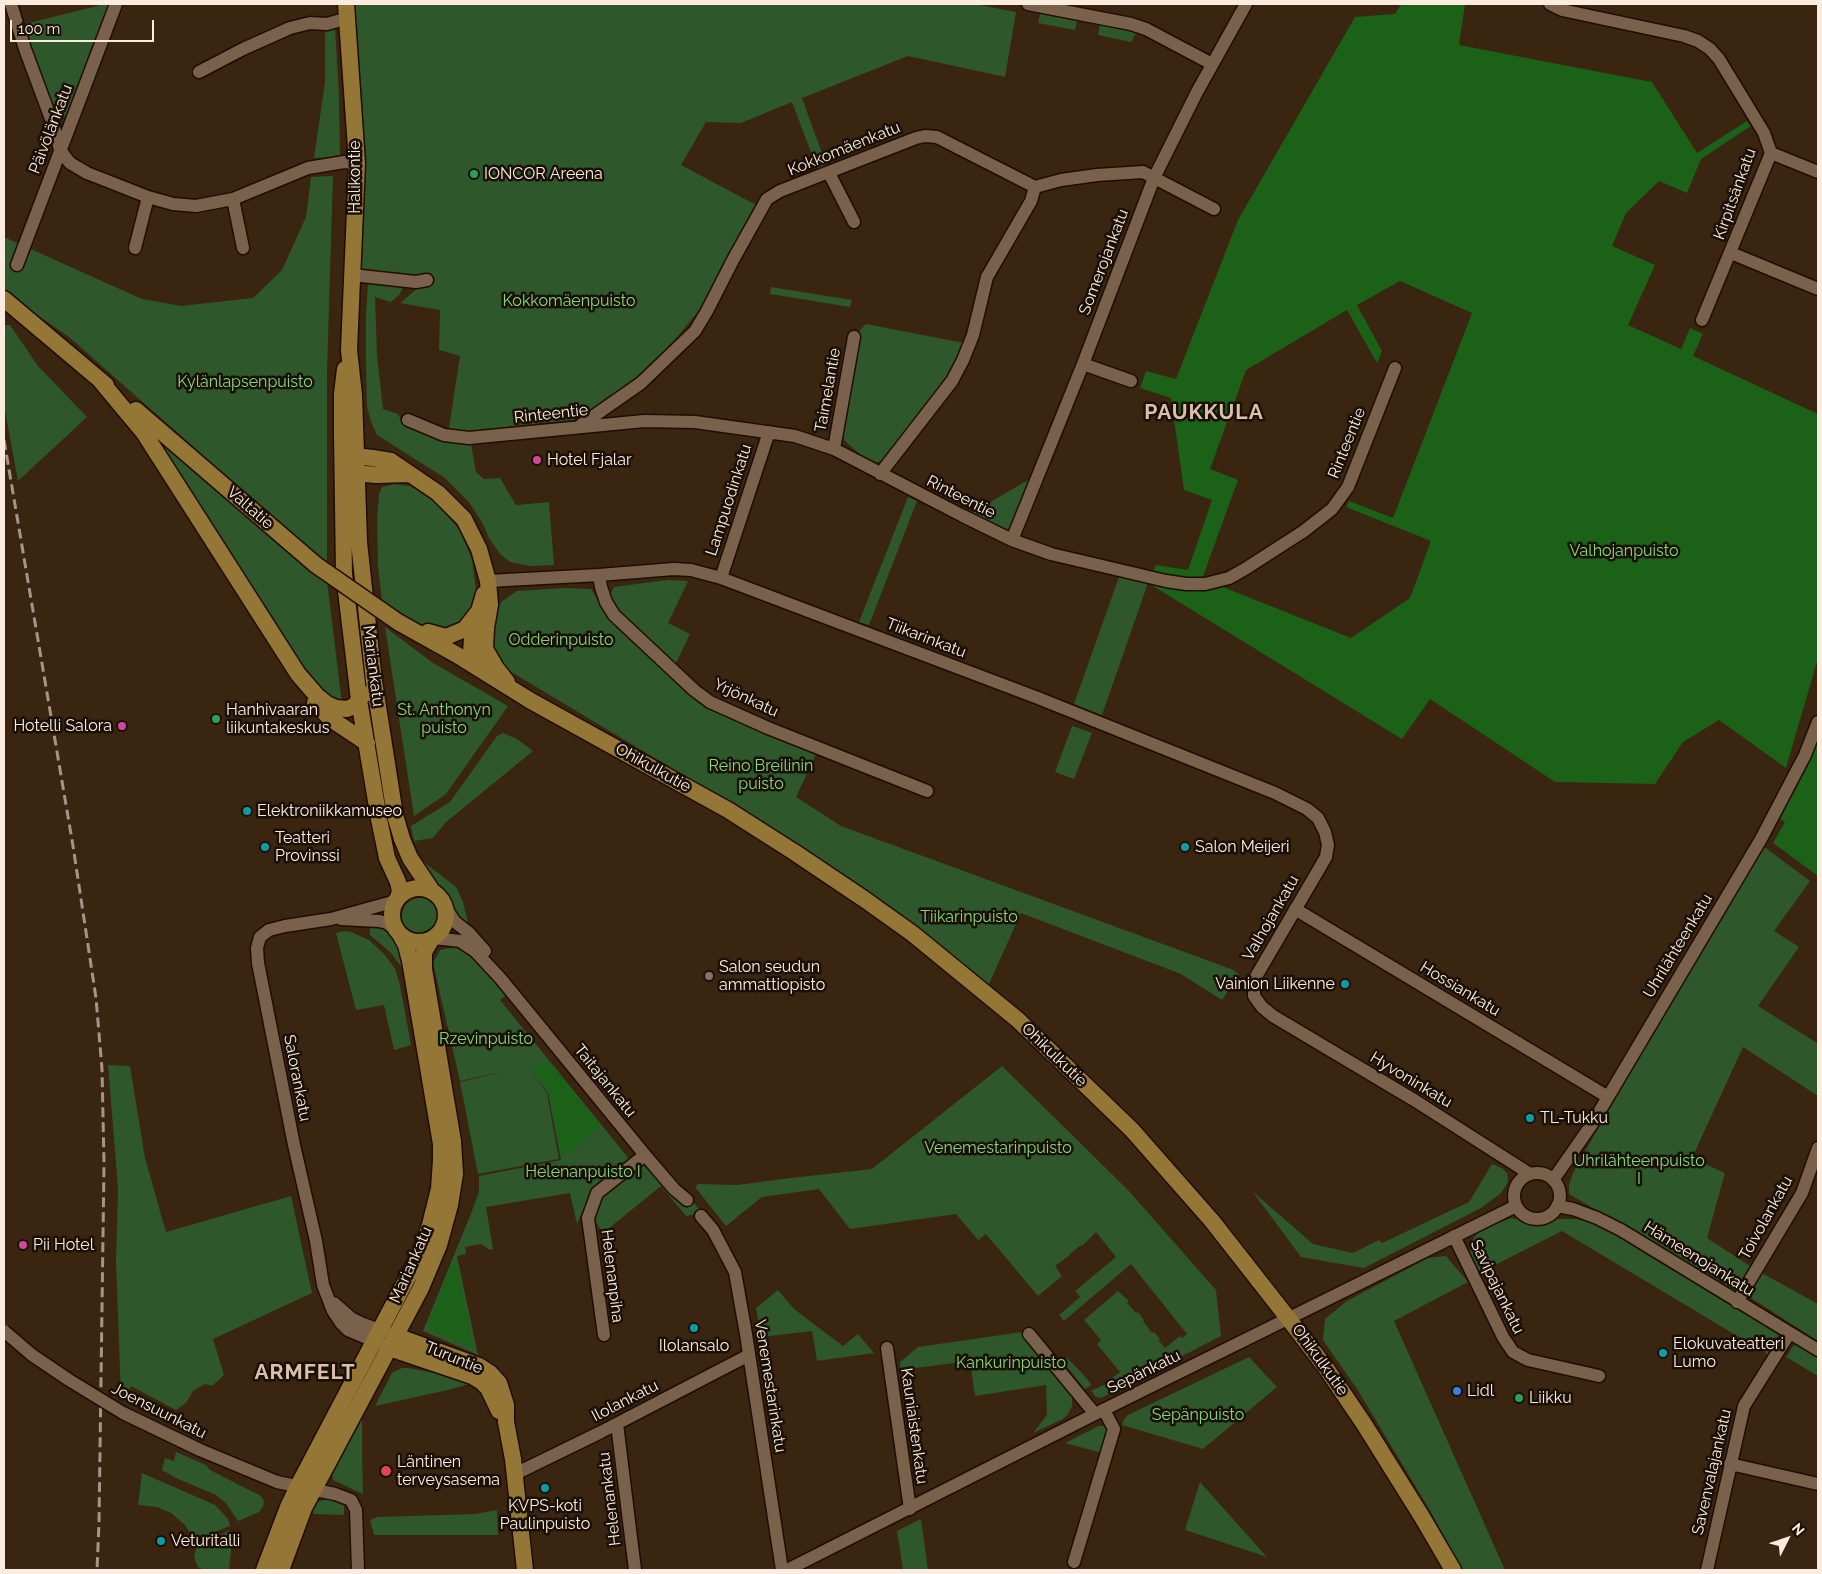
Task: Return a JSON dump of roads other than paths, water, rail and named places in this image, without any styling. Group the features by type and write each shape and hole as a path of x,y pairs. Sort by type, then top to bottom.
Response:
{"main road":[{"name":"Halikontie","path":"347,11 357,163 349,350 356,433"},
{"name":"Valtatie","path":"4,299 316,565 402,624 514,691"},
{"name":"Halikontie","path":"349,350 342,394 349,456"},
{"path":"99,379 144,433 298,674 317,696 336,708 347,709 354,706 360,700 374,681"},
{"path":"356,433 373,458"},
{"name":"Mariankatu","path":"356,433 349,456 350,473 344,574 360,700 384,848 400,887 397,900"},
{"path":"349,456 390,461 438,493 464,519 479,549 488,581 490,605 485,649 496,668 514,691"},
{"path":"350,473 376,475 410,474"},
{"name":"Mariankatu","path":"350,473 358,496 359,542 374,681 395,815 410,858 432,891"},
{"path":"358,496 366,483 376,475"},
{"path":"480,670 471,653 472,638 488,581"},
{"path":"402,624 446,637 465,629 479,612"},
{"path":"298,674 303,687 321,711 367,743"},
{"name":"Ohikulkutie","path":"514,691 728,810 913,934 1018,1020 1132,1130 1212,1221 1326,1368 1364,1424 1453,1570"},
{"path":"423,888 432,891 444,905 446,914 445,923 439,934 432,939 415,942 398,933 392,916 397,900 406,891 413,889 423,888"},
{"name":"Mariankatu","path":"264,1570 298,1486 407,1282 425,1241 436,1203 440,1174 440,1144 410,961 406,945 398,933"},
{"name":"Mariankatu","path":"281,1570 304,1508 421,1288 439,1245 450,1205 455,1174 453,1140 424,969 424,952 432,939"},
{"name":"Turuntie","path":"393,1342 479,1366 490,1373 499,1383 506,1405 506,1422 515,1474 525,1570"}],"street":[{"path":"11,4 25,49 52,120 60,150 70,163 84,171 148,197 173,204 196,206 233,199 308,168 344,162 357,163"},
{"name":"Päivölänkatu","path":"17,265 116,4"},
{"path":"1028,4 1131,24 1146,29 1212,64"},
{"name":"Somerojankatu","path":"1012,540 1083,364 1154,178 1212,64 1246,4"},
{"name":"Kirpitsänkatu","path":"1550,4 1562,10 1684,36 1698,41 1720,59 1764,133 1771,153 1702,320"},
{"path":"199,72 243,49 290,28 310,23 327,24 347,11"},
{"name":"Kokkomäenkatu","path":"579,427 642,383 695,330 766,199 780,191 925,136 935,136 1035,187"},
{"path":"1771,153 1818,172"},
{"path":"880,474 952,381 963,360 972,335 987,276 1030,201 1035,187 1061,180 1097,175 1143,172 1214,209"},
{"path":"830,173 854,222"},
{"path":"135,248 148,197"},
{"path":"233,199 243,248"},
{"path":"1731,253 1818,289"},
{"path":"352,274 416,282 427,280"},
{"name":"Taimelantie","path":"834,449 854,338"},
{"path":"1083,364 1131,381"},
{"name":"Rinteentie","path":"408,420 444,435 469,438 644,421 695,422 795,436 834,449 1012,540 1066,558 1166,581 1205,584 1229,578 1304,531 1324,517 1335,505 1348,486 1395,368"},
{"name":"Lampuodinkatu","path":"720,578 769,432"},
{"name":"Tiikarinkatu","path":"488,581 674,569 691,570 720,578 1038,698 1275,793 1307,809 1318,818 1325,832"},
{"name":"Yrjönkatu","path":"599,575 606,602 614,615 694,690 710,702 768,728 927,791"},
{"name":"Uhrilähteenkatu","path":"1553,1180 1592,1124 1761,839 1805,755 1818,722"},
{"name":"Valhojankatu","path":"1273,1016 1262,1007 1254,996 1254,980 1326,858 1328,846 1325,832"},
{"name":"Salorankatu","path":"393,1342 377,1336 350,1318 328,1298 323,1285 316,1241 294,1145 258,963 257,948 260,937 269,930 331,918 397,900"},
{"name":"Taitajankatu","path":"444,905 455,922 484,949 501,979"},
{"name":"Hossiankatu","path":"1295,909 1608,1097"},
{"name":"Salorankatu","path":"331,918 380,921 387,923 398,933"},
{"name":"Taitajankatu","path":"432,939 451,939 463,942 475,951 501,979 645,1155 687,1200"},
{"name":"Hyvoninkatu","path":"1273,1016 1414,1100 1530,1174"},
{"name":"Toivolankatu","path":"1737,1302 1802,1193 1818,1148"},
{"name":"Helenanpiha","path":"604,1336 588,1218 597,1193 645,1155"},
{"path":"1530,1174 1542,1174 1553,1180 1559,1192 1557,1206 1547,1216 1533,1218 1520,1212 1516,1206 1514,1190 1523,1178 1530,1174"},
{"name":"Sepänkatu","path":"787,1570 1288,1318 1516,1206"},
{"name":"Hämeenojankatu","path":"1557,1206 1573,1209 1621,1230 1818,1350"},
{"name":"Venemestarinkatu","path":"701,1216 713,1230 735,1272 782,1570"},
{"name":"Savipajankatu","path":"1454,1236 1503,1337 1513,1352 1528,1360 1599,1376"},
{"name":"Joensuunkatu","path":"4,1331 32,1355 123,1413 200,1450 278,1482 315,1489 350,1500 356,1510 358,1570"},
{"path":"1029,1334 1114,1429 1074,1562"},
{"name":"Savenvalajankatu","path":"1707,1570 1744,1406 1761,1376 1790,1334"},
{"name":"Kauniaistenkatu","path":"887,1348 910,1509"},
{"name":"Ilolankatu","path":"515,1474 617,1424 749,1355"},
{"name":"Helenankatu","path":"617,1424 635,1570"},
{"path":"1730,1464 1818,1484"}],"railway":[{"path":"4,440 73,846 96,998 102,1069 104,1164 97,1570"}],"place":[{"name":"IONCOR Areena","path":"474,174"},
{"name":"Hotel Fjalar","path":"537,460"},
{"name":"Hanhivaaran liikuntakeskus","path":"216,719"},
{"name":"Hotelli Salora","path":"122,726"},
{"name":"Elektroniikkamuseo","path":"247,811"},
{"name":"Teatteri Provinssi","path":"265,847"},
{"name":"Salon Meijeri","path":"1185,847"},
{"name":"Salon seudun ammattiopisto","path":"709,976"},
{"name":"Vainion Liikenne","path":"1345,984"},
{"name":"TL-Tukku","path":"1530,1118"},
{"name":"Pii Hotel","path":"23,1245"},
{"name":"Ilolansalo","path":"694,1328"},
{"name":"Elokuvateatteri Lumo","path":"1663,1353"},
{"name":"Lidl","path":"1457,1391"},
{"name":"Liikku","path":"1519,1398"},
{"name":"Läntinen terveysasema","path":"386,1471"},
{"name":"KVPS-koti Paulinpuisto","path":"545,1488"},
{"name":"Veturitalli","path":"161,1541"}],"district":[{"name":"PAUKKULA","path":"1204,413"},
{"name":"ARMFELT","path":"305,1373"}],"park label":[{"name":"Kokkomäenpuisto","path":"569,301"},
{"name":"Kylänlapsenpuisto","path":"245,382"},
{"name":"Valhojanpuisto","path":"1624,551"},
{"name":"Odderinpuisto","path":"561,640"},
{"name":"St. Anthonyn puisto","path":"444,719"},
{"name":"Reino Breilinin puisto","path":"761,775"},
{"name":"Tiikarinpuisto","path":"969,917"},
{"name":"Rzevinpuisto","path":"486,1039"},
{"name":"Venemestarinpuisto","path":"998,1148"},
{"name":"Uhrilähteenpuisto I","path":"1639,1170"},
{"name":"Helenanpuisto I","path":"583,1172"},
{"name":"Kankurinpuisto","path":"1011,1363"},
{"name":"Sepänpuisto","path":"1198,1415"}]}
